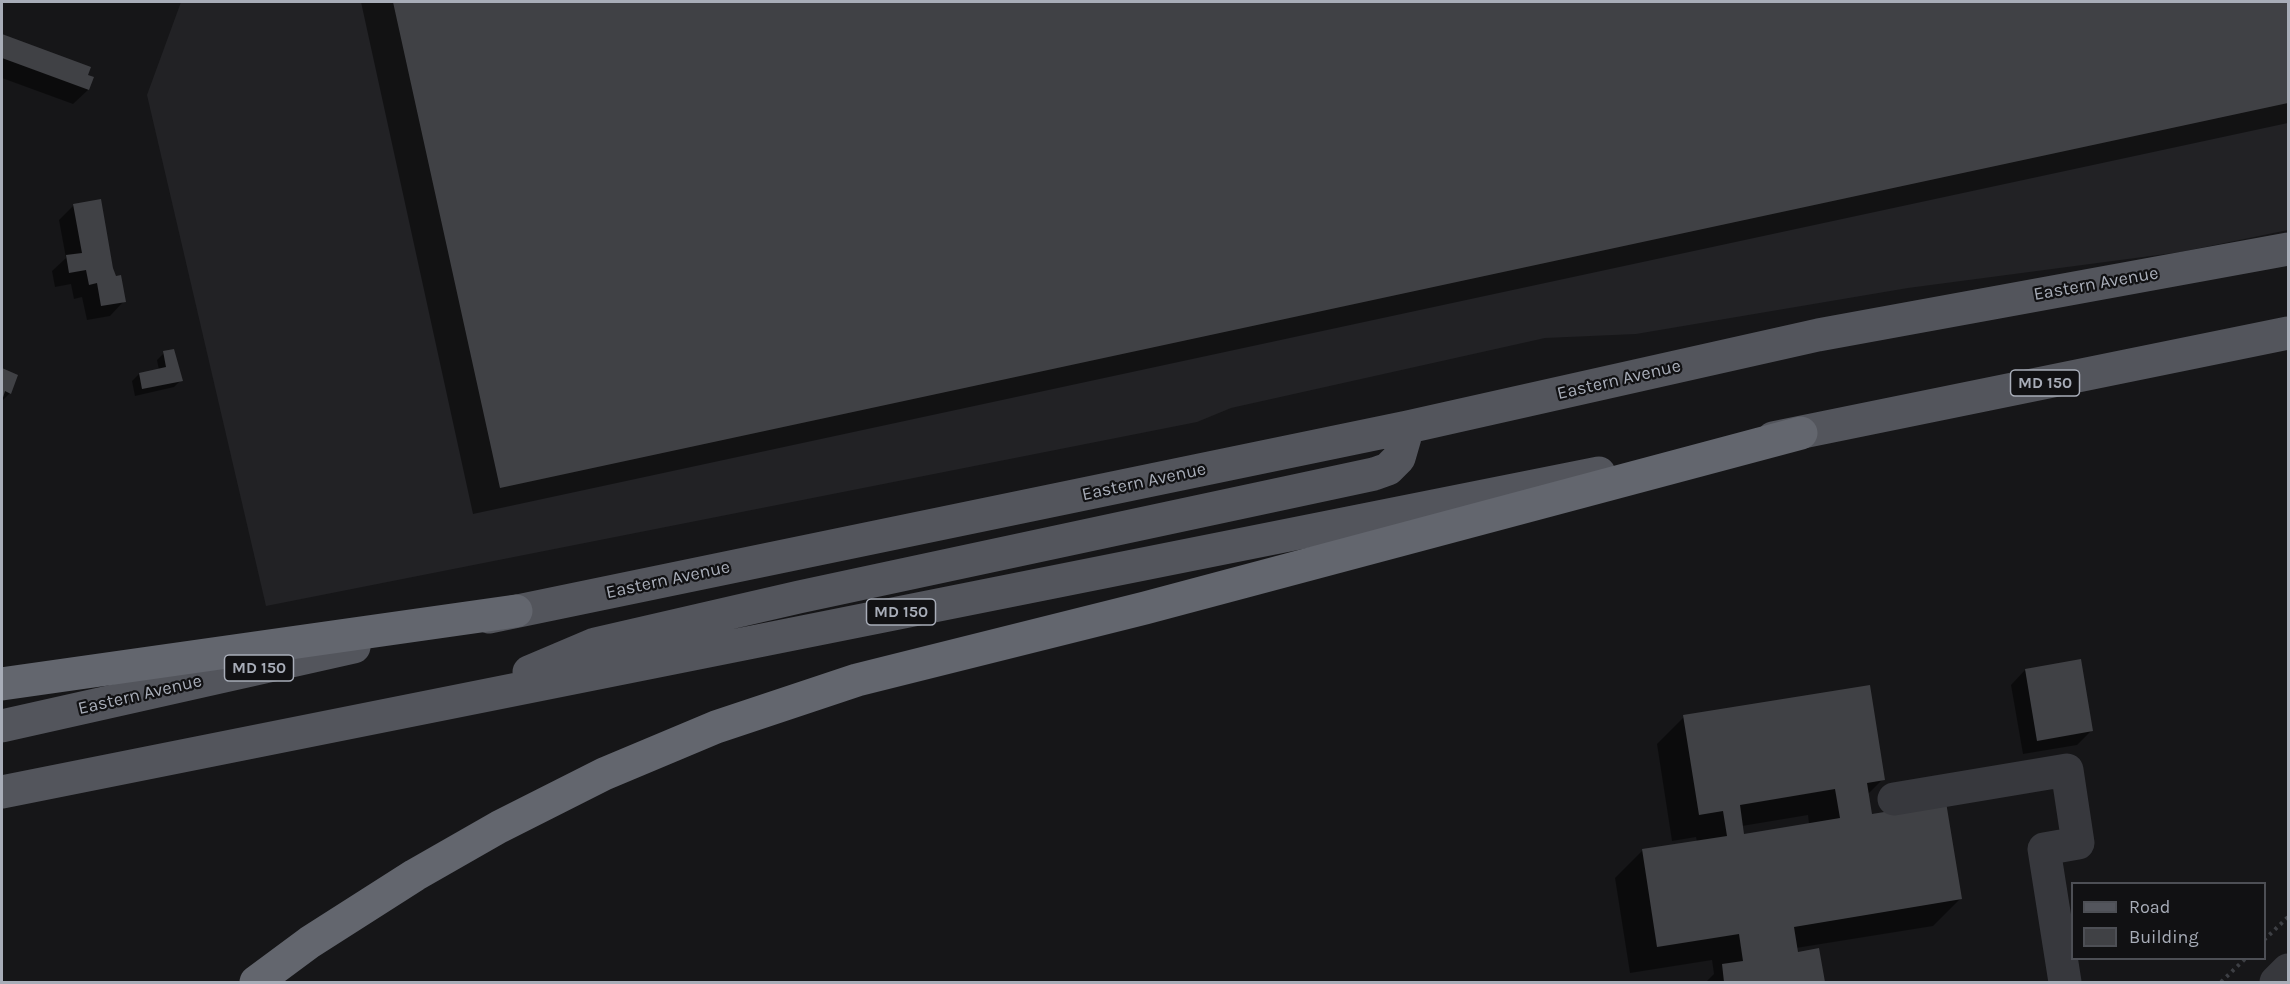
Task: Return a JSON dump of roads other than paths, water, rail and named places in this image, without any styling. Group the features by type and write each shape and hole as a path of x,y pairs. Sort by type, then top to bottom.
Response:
{"highway":[{"path":"256,982 310,942 405,881 499,827 604,774 716,727 857,680 1157,605 1801,433"},
{"path":"2,684 516,611"}],"main road":[{"name":"Eastern Avenue","path":"2,726 516,611 1407,428 1818,335 2289,249"},
{"name":"MD 150","path":"2,792 1801,433 2289,333"},
{"path":"482,695 544,665 595,644 810,594 1374,474 1388,469 1399,458 1407,428"}],"street":[{"path":"1894,799 2067,770 2078,843 2044,849 2065,982"},
{"path":"2276,982 2289,970"}]}
